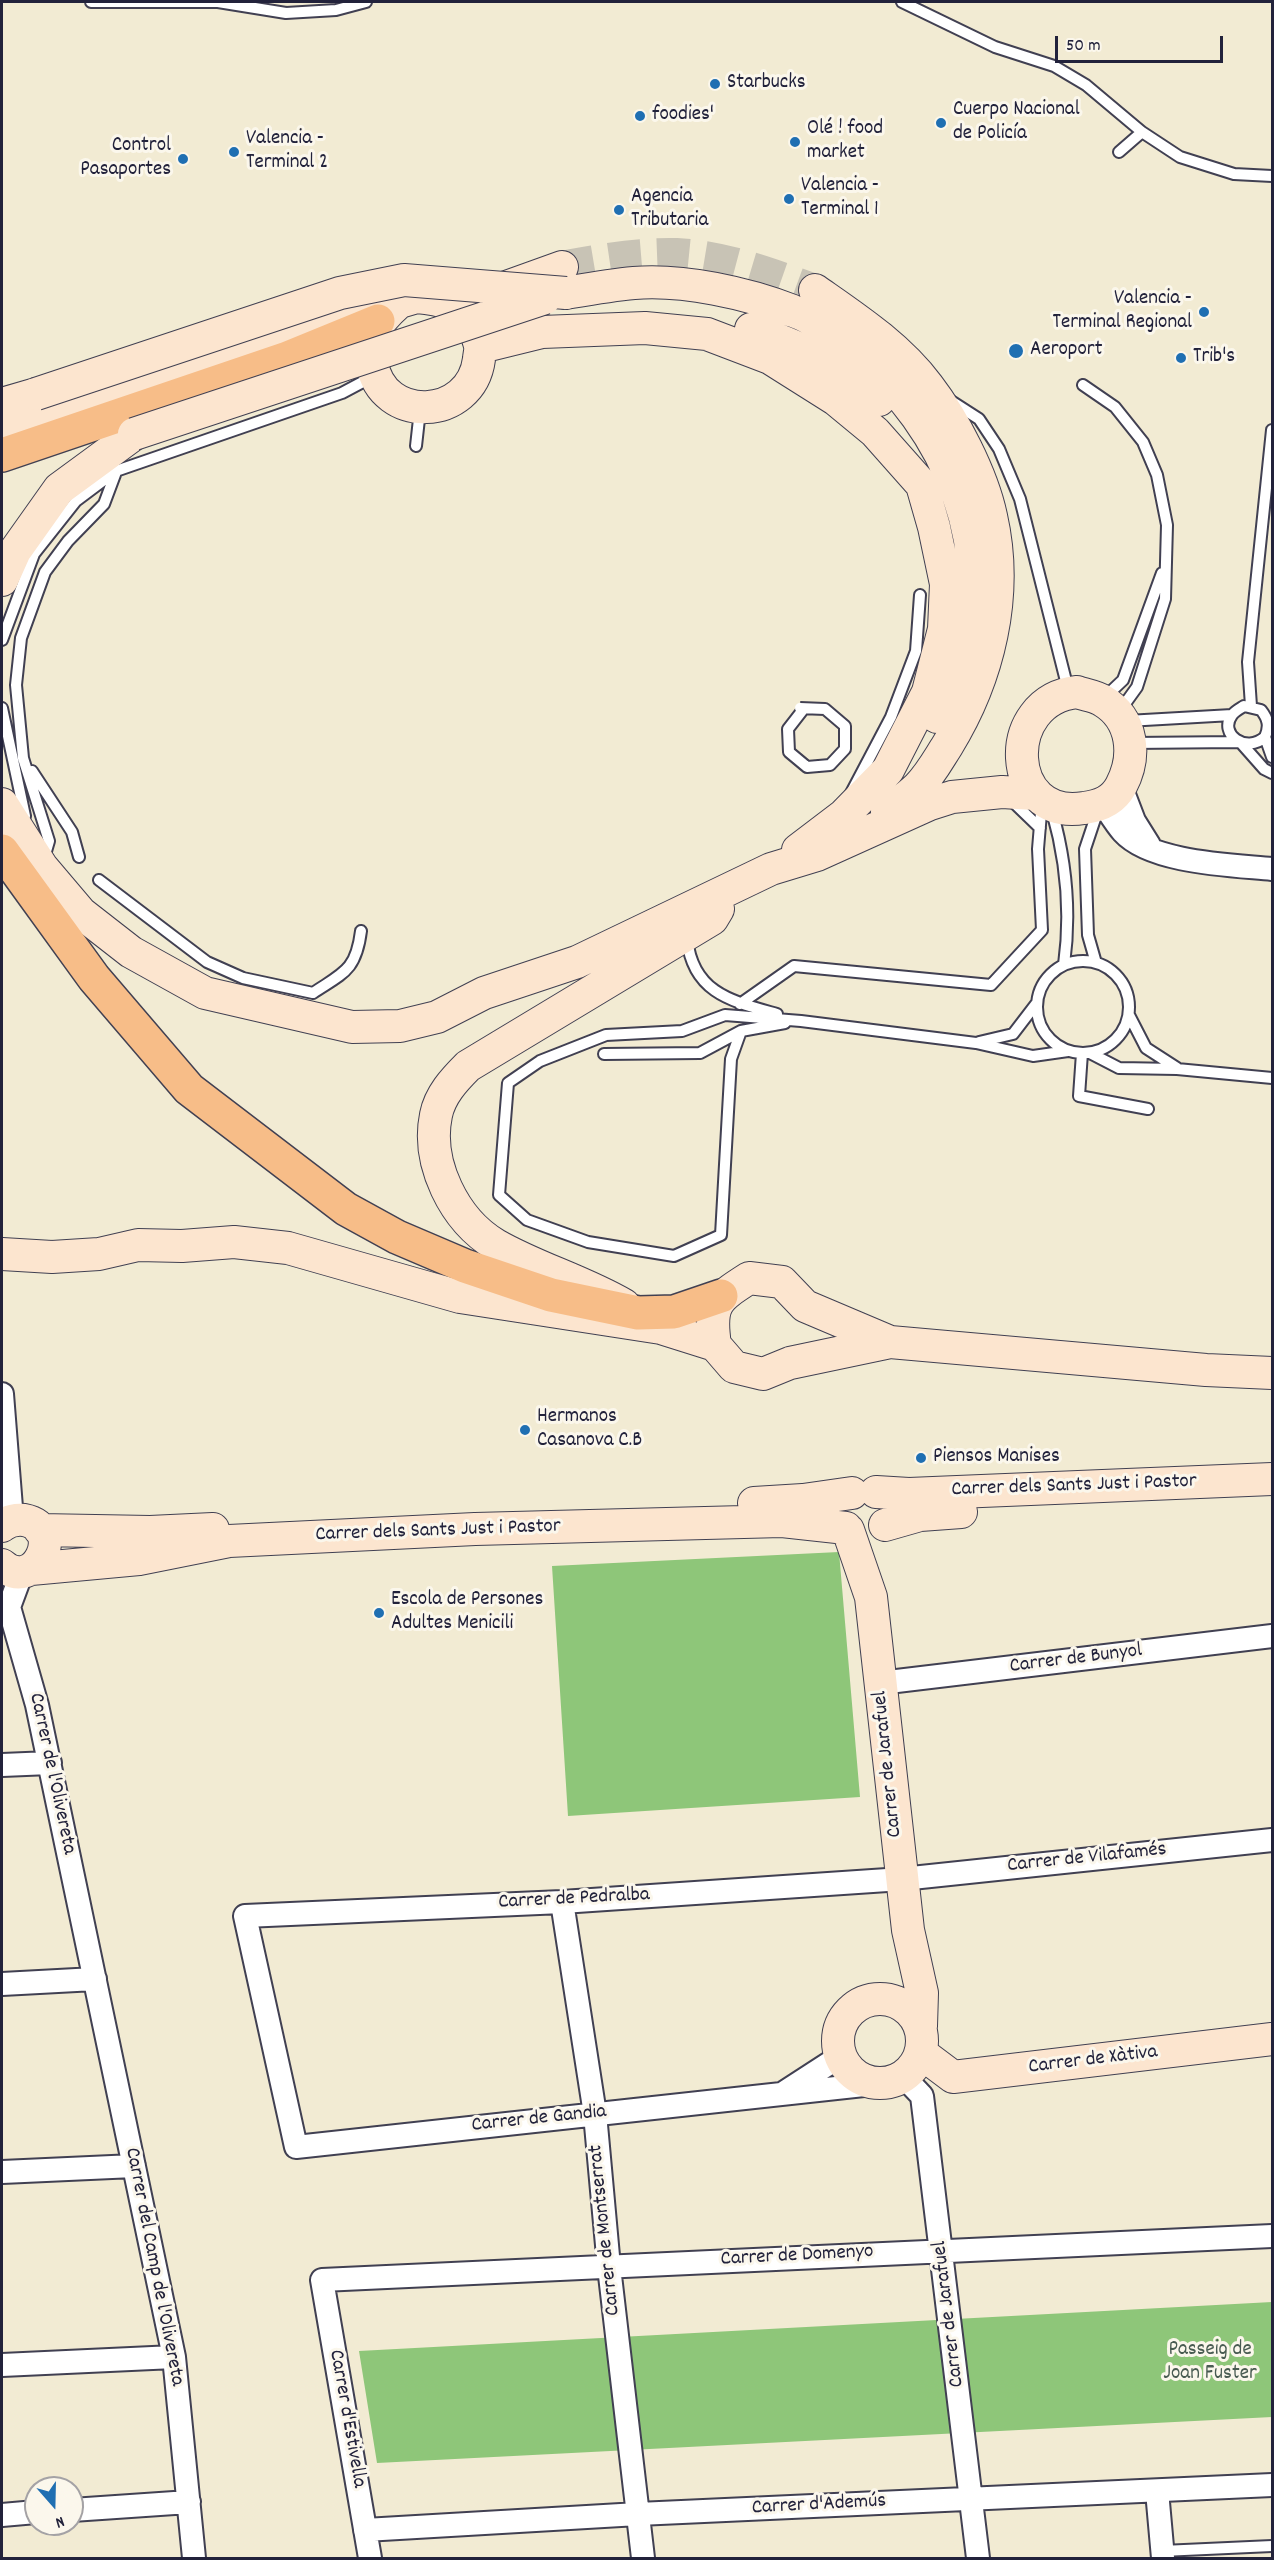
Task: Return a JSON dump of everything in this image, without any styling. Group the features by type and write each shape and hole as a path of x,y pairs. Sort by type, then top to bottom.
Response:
{"highway":[{"path":"4,451 285,359 388,313"},
{"path":"4,451 134,434"},
{"path":"2,851 94,978 189,1089 346,1209 397,1237 465,1266 551,1294 638,1313 674,1312 721,1296"}],"street":[{"path":"2,404 340,293 404,280 564,280 685,284 748,297 795,312 833,333 880,371 925,425 952,479 967,522 975,575 973,613 965,651 944,707 889,789 817,855 771,869 577,962 483,993 437,1017 400,1026 352,1027 205,993 130,952 81,913 42,867 2,804"},
{"path":"454,305 564,280"},
{"path":"2,580 15,551 59,489 134,434 485,317 564,280"},
{"path":"815,290 876,333 928,387 974,462 992,516 999,572 994,619 977,688 965,716 918,787 848,827"},
{"path":"417,297 439,299 454,305 472,323 478,339 477,372 464,392 444,405 420,408 392,398 374,376 369,348 388,313 417,297"},
{"path":"478,339 542,332 645,328 707,334 770,358 835,399 875,432 922,485 934,527 933,590 944,629 928,692 888,770 848,827"},
{"path":"848,827 952,797 1002,792 1042,807 1072,810 1108,799 1130,763 1119,719 1077,692 1051,699 1033,717 1021,742 1024,771 1042,807"},
{"path":"1108,799 1124,833 1153,851 1189,860 1272,869"},
{"path":"638,1313 605,1294 495,1244 463,1217 444,1184 435,1153 436,1115 448,1086 468,1066 712,919 734,886"},
{"path":"2,1254 52,1257 99,1254 138,1245 182,1246 234,1242 288,1248 460,1297 661,1328 715,1345 734,1367 763,1374 790,1364 890,1342 1206,1370 1272,1373"},
{"path":"715,1345 711,1320 721,1296 749,1278 782,1282 805,1306 890,1342"},
{"path":"790,1364 807,1337 805,1306"},
{"path":"2,1394 18,1525 43,1536 44,1551 37,1564 18,1569"},
{"name":"Carrer dels Sants Just i Pastor","path":"18,1525 150,1532 803,1500 864,1493 909,1494 1272,1479"},
{"name":"Carrer dels Sants Just i Pastor","path":"884,1526 920,1515 1190,1498 1272,1487"},
{"path":"864,1493 886,1503 888,1517 884,1526 870,1536 854,1534 847,1529 841,1513 842,1505 864,1493"},
{"name":"Carrer dels Sants Just i Pastor","path":"18,1569 139,1559 229,1541 288,1538 475,1529 782,1521 847,1529"},
{"name":"Carrer de Jarafuel","path":"871,1597 884,1526"},
{"name":"Carrer de Jarafuel","path":"847,1529 871,1597 908,1930 922,1993 915,2052 942,2250 978,2559"},
{"name":"Carrer de l'Olivereta","path":"18,1569 9,1607 37,1705 95,1979"},
{"name":"Carrer de Bunyol","path":"880,1683 1272,1636"},
{"path":"2,1766 50,1764"},
{"name":"Carrer de Vilafamés","path":"902,1879 1272,1840"},
{"name":"Carrer de Pedralba","path":"296,2147 245,1916 562,1902 902,1879"},
{"name":"Carrer de Montserrat","path":"562,1902 595,2114 609,2267 643,2559"},
{"name":"Carrer de Jarafuel","path":"885,1998 901,1969 908,1930"},
{"path":"2,1984 95,1979"},
{"name":"Carrer del Camp de l'Olivereta","path":"95,1979 174,2357 194,2559"},
{"path":"885,1998 907,2007 915,2052 873,2084 852,2075 839,2057 838,2027 856,2005 885,1998"},
{"name":"Carrer de Xàtiva","path":"915,2052 953,2077 1272,2044"},
{"name":"Carrer de Gandia","path":"783,2094 839,2057"},
{"name":"Carrer de Gandia","path":"296,2147 873,2084"},
{"path":"2,2172 134,2166"},
{"name":"Carrer de Domenyo","path":"322,2280 1272,2236"},
{"name":"Carrer d'Estivella","path":"322,2280 370,2559"},
{"path":"2,2365 174,2357"},
{"name":"Carrer d'Ademús","path":"365,2529 1272,2485"},
{"path":"1157,2491 1162,2555"},
{"path":"84,2509 189,2502"},
{"path":"2,2515 24,2513"}],"lane":[{"path":"91,2 218,2 286,14 336,10 366,2"},
{"path":"902,2 995,47 1054,66 1086,85 1142,132 1180,157 1234,174 1272,177"},
{"path":"1119,152 1142,132"},
{"path":"2,640 34,554 76,501 116,471 342,393 374,376"},
{"path":"1083,385 1115,407 1143,442 1157,475 1167,525 1165,599 1137,687 1119,719"},
{"path":"928,387 979,418 999,449 1020,499 1069,693"},
{"path":"416,446 420,408"},
{"path":"1251,706 1248,662 1272,430"},
{"path":"42,867 49,841 23,758 16,685 21,638 45,572 68,541 104,504 116,471"},
{"path":"1119,719 1123,680 1165,564"},
{"path":"796,712 785,735 791,755 807,767 827,768 843,755 849,736 842,717 825,706 817,708 810,710 802,711 788,729 789,752 807,767 830,765 845,749 845,726 825,709 817,709 808,708 796,712"},
{"path":"1272,757 1268,718 1261,710 1244,706 1232,715 1229,724 1231,734 1264,769 1272,773"},
{"path":"2,708 20,802 42,867"},
{"path":"1119,719 1232,715"},
{"path":"1119,719 1250,745 1258,742 1268,732"},
{"path":"23,758 72,832 79,857"},
{"path":"1095,963 1088,935 1085,849 1108,799"},
{"path":"1042,807 1062,847 1068,937 1064,965"},
{"path":"740,1004 794,966 991,985 1042,930 1038,849 1042,807"},
{"path":"99,880 207,962 243,978 313,993 348,969 358,953 361,931"},
{"path":"687,933 689,960 702,982 740,1004 801,1021"},
{"path":"976,1043 1012,1034 1036,1004 1045,981 1064,965 1080,961 1095,963 1115,974 1127,993 1129,1015 1146,1048 1177,1069"},
{"path":"1036,1004 1039,1024 1051,1041 1068,1051"},
{"path":"741,1032 730,1059 721,1235 674,1256 588,1242 527,1220 499,1195 508,1083 540,1061 606,1035 682,1031 724,1015 801,1021 976,1043 1032,1056 1068,1051 1086,1053 1119,1068 1177,1069 1272,1078"},
{"path":"1086,1053 1108,1046 1122,1033 1129,1015"},
{"path":"604,1054 700,1053 741,1032 801,1021"},
{"path":"1086,1053 1079,1096 1148,1109"},
{"path":"1162,2555 1272,2546"}],"green space":[{"path":"839,1552 860,1797 568,1816 552,1566"},
{"name":"Passeig de Joan Fuster","path":"1272,2302 1272,2417 377,2463 359,2351"}],"tunnel":[{"path":"562,267 633,256 694,255 747,267 815,290"}],"place":[{"name":"Starbucks","path":"715,84"},
{"name":"foodies'","path":"640,116"},
{"name":"Cuerpo Nacional de Policía","path":"941,123"},
{"name":"Olé ! food market","path":"795,142"},
{"name":"Valencia - Terminal 2","path":"234,152"},
{"name":"Control Pasaportes","path":"183,159"},
{"name":"Valencia - Terminal 1","path":"789,199"},
{"name":"Agencia Tributaria","path":"619,210"},
{"name":"Valencia - Terminal Regional","path":"1204,312"},
{"name":"Aeroport","path":"1016,351"},
{"name":"Trib's","path":"1181,358"},
{"name":"Hermanos Casanova C.B","path":"525,1430"},
{"name":"Piensos Manises","path":"921,1458"},
{"name":"Escola de Persones Adultes Menicili","path":"379,1613"}]}
